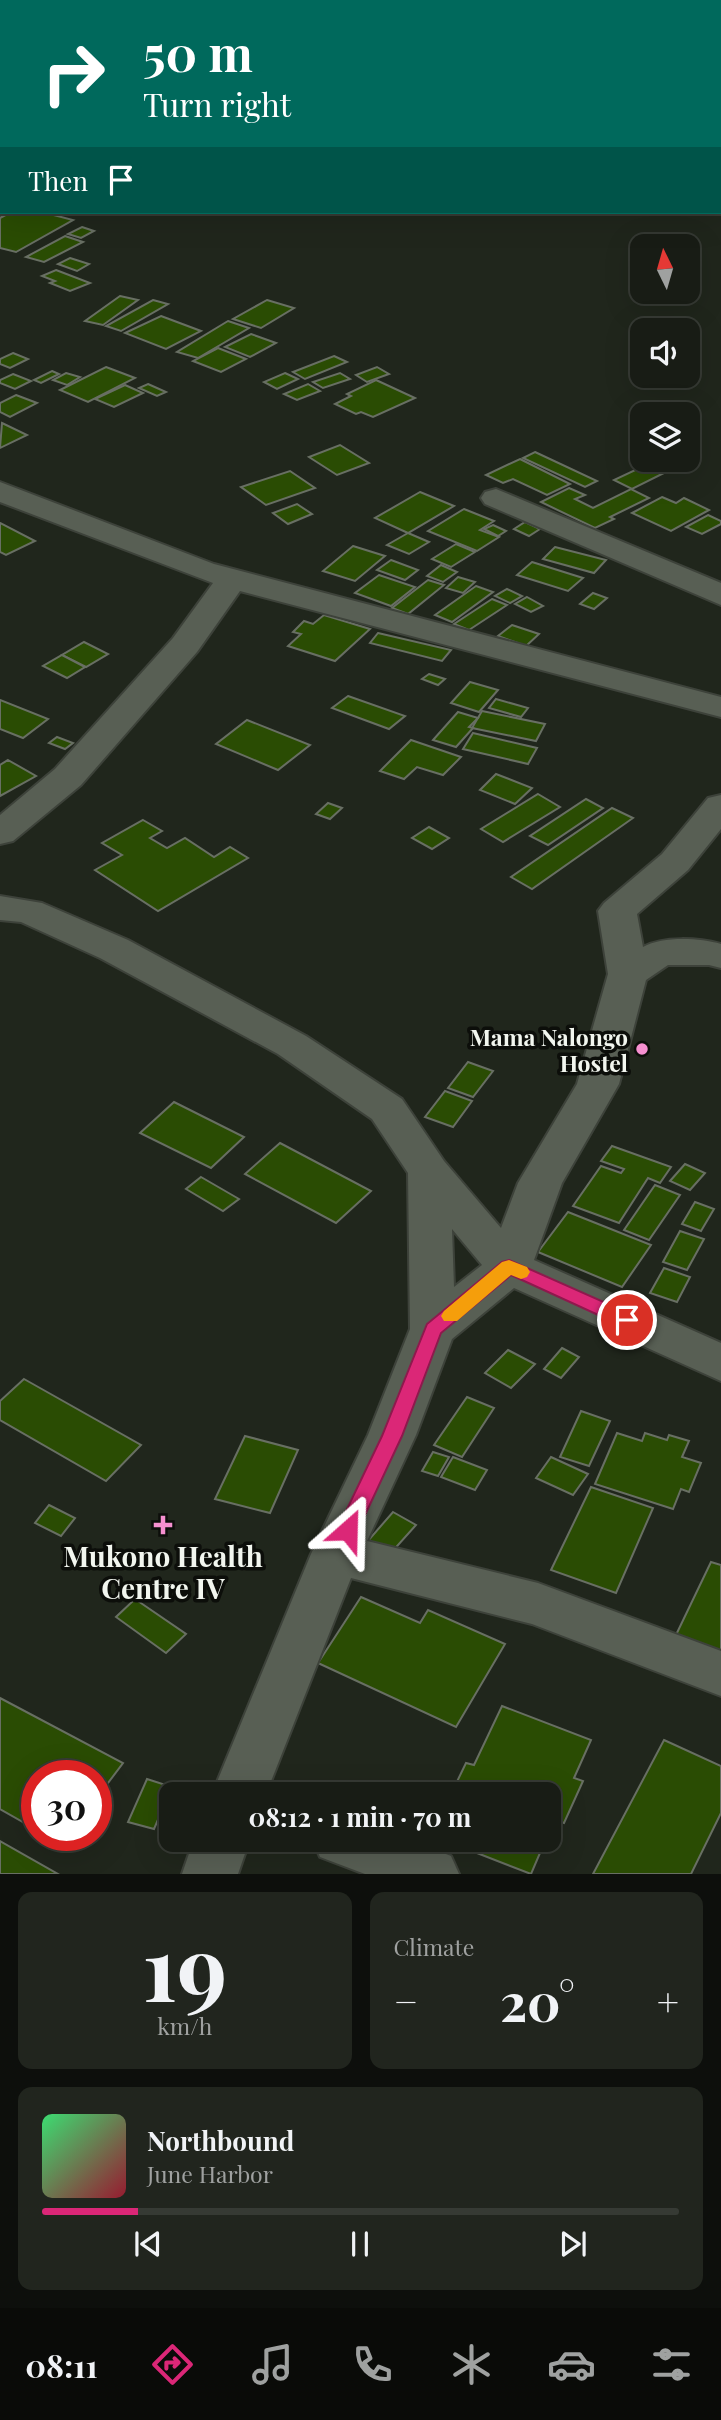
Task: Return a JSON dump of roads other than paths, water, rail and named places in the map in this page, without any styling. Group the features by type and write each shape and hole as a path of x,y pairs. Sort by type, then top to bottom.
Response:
{"street":[{"path":"0,491 202,571 721,707"},
{"path":"496,498 721,595"},
{"path":"0,833 68,777 185,645 232,579"},
{"path":"433,1329 509,1267 540,1183 598,1083 628,974 617,911 674,862 721,806"},
{"path":"0,908 29,911 114,949 292,1045 387,1109 429,1172 509,1267 721,1363"},
{"path":"628,974 660,953 710,953 721,956"},
{"path":"244,1782 337,1554 392,1436 433,1329 429,1172"},
{"path":"337,1554 538,1604 721,1674"},
{"path":"210,1874 218,1852"},
{"path":"374,1852 431,1874"}],"place":[{"name":"Mama Nalongo Hostel","path":"642,1049"},
{"name":"Mukono Health Centre IV","path":"163,1525"}]}
